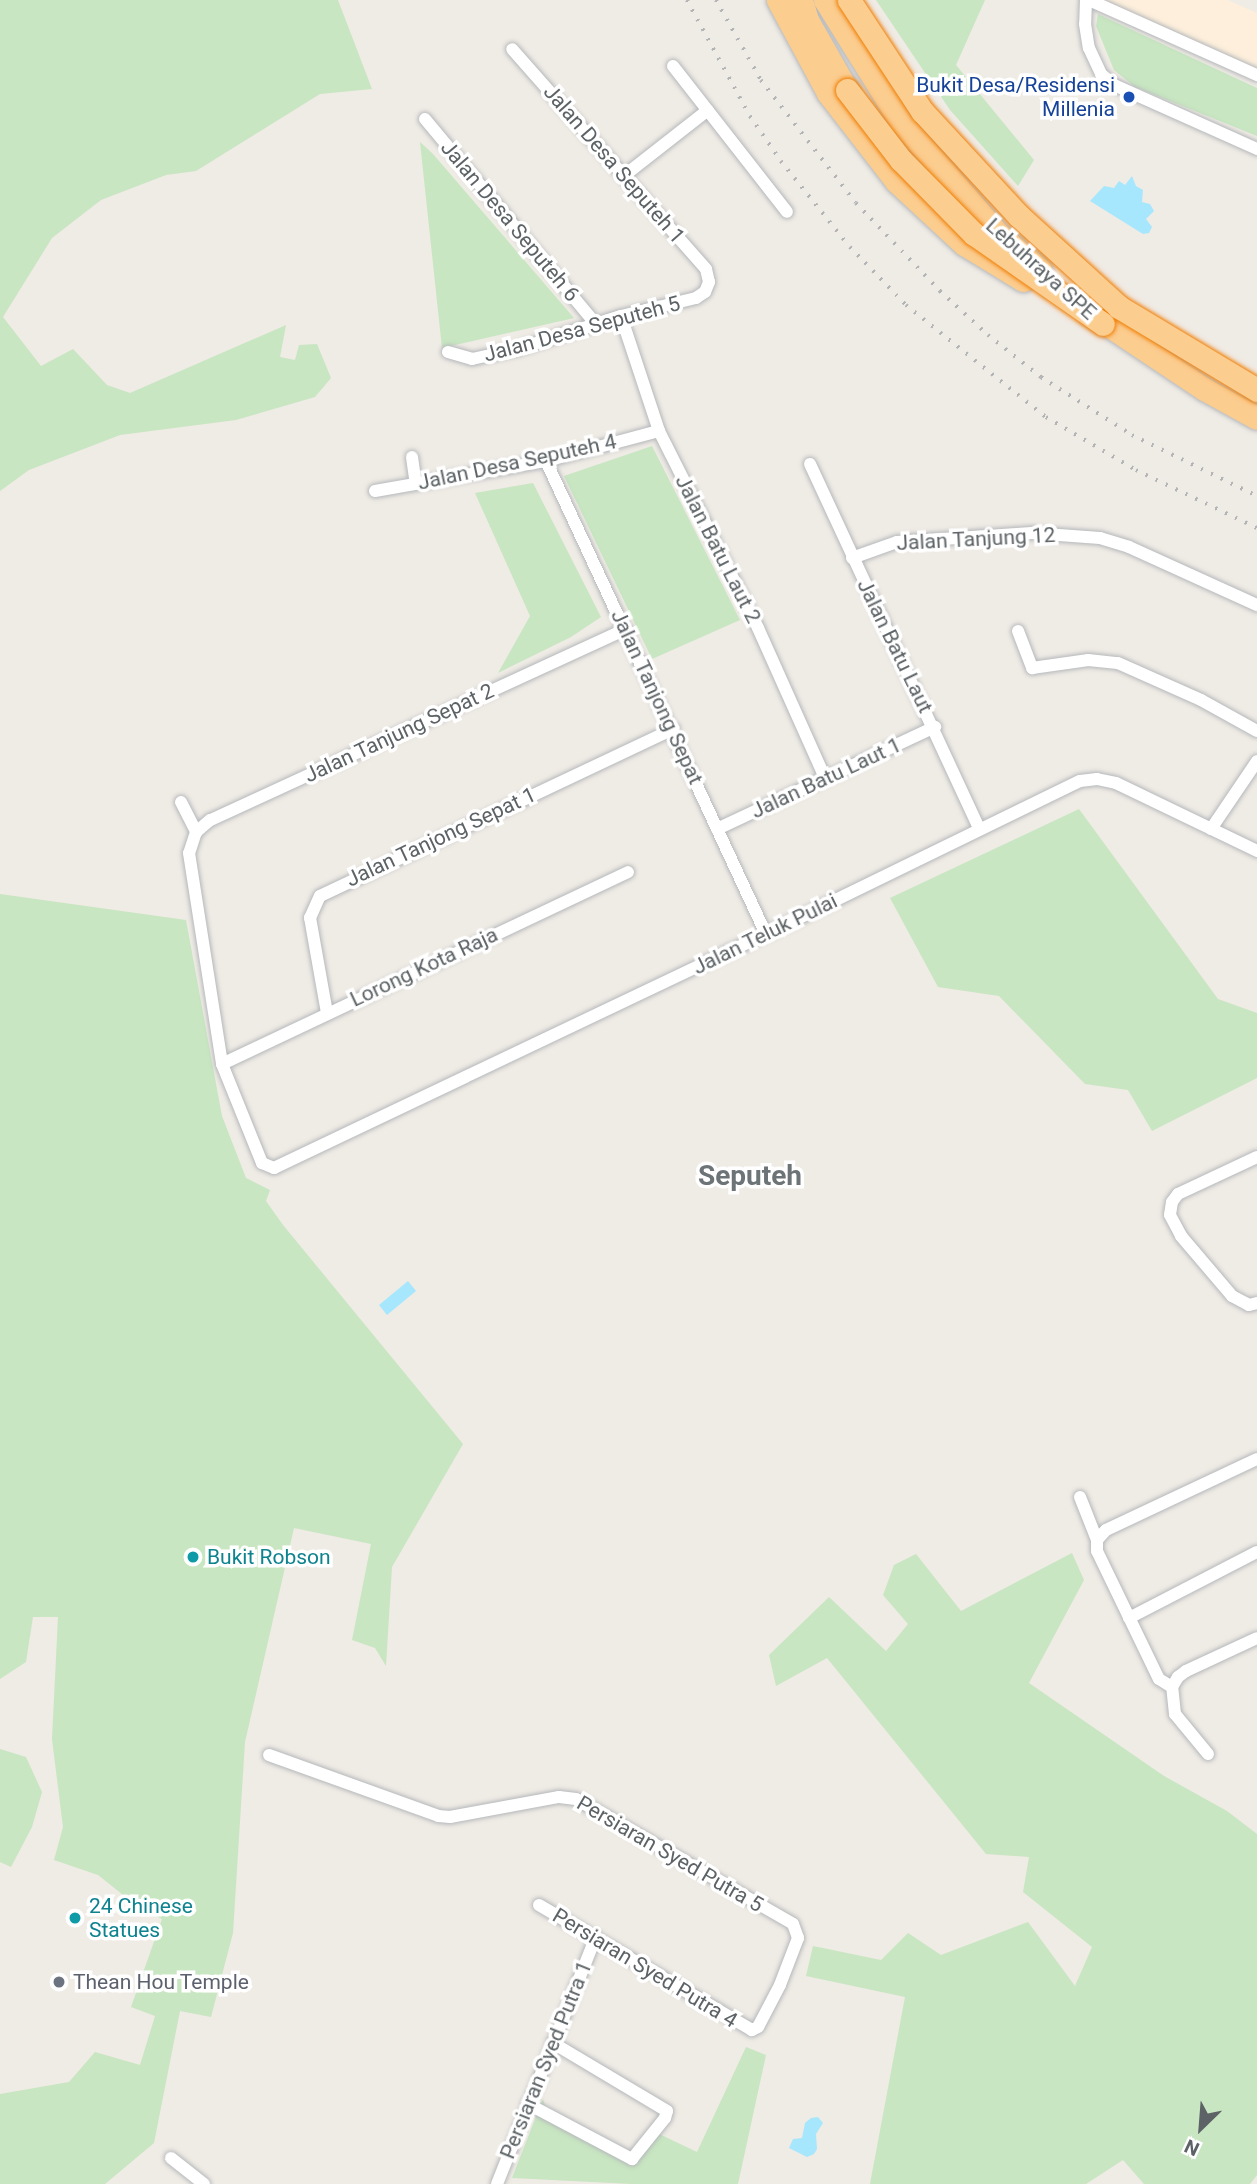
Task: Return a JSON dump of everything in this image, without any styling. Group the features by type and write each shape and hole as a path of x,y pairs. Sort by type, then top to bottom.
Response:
{"highway":[{"path":"778,0 828,93 896,181 964,244 1108,330"},
{"path":"801,0 807,20 847,90 901,160 974,234 1108,330"},
{"name":"Lebuhraya SPE","path":"825,0 901,122 997,233 1108,330 1204,390 1257,418"},
{"name":"Lebuhraya SPE","path":"849,0 922,111 1019,216 1119,307 1257,390"}],"street":[{"path":"1257,75 1088,0 1085,24 1089,48 1101,74 1114,85 1257,149"},
{"name":"Jalan Desa Seputeh 1","path":"512,49 706,268 709,282"},
{"path":"673,66 787,212"},
{"path":"625,175 708,110"},
{"name":"Jalan Desa Seputeh 6","path":"425,119 596,324"},
{"name":"Jalan Desa Seputeh 5","path":"448,352 472,359 518,349 621,316 696,298 705,292 709,282"},
{"name":"Jalan Batu Laut 2","path":"621,316 659,431 758,628 825,778"},
{"name":"Jalan Desa Seputeh 4","path":"375,491 546,461 659,431"},
{"path":"412,457 416,484"},
{"name":"Jalan Tanjong Sepat","path":"546,461 673,729 766,934"},
{"name":"Jalan Batu Laut","path":"810,464 852,558 935,727 979,828"},
{"name":"Jalan Tanjung 12","path":"852,558 897,542 1032,533 1100,538 1129,547 1257,605"},
{"name":"Jalan Tanjung Sepat 2","path":"196,831 210,820 626,629"},
{"path":"1018,631 1032,668 1087,660 1118,663 1201,700 1257,731"},
{"name":"Jalan Batu Laut 1","path":"717,829 935,727"},
{"name":"Jalan Tanjong Sepat 1","path":"327,1013 310,918 320,896 673,729"},
{"path":"1211,830 1257,761"},
{"name":"Jalan Teluk Pulai","path":"222,1064 257,1158 274,1168 1080,781 1097,779 1116,783 1257,851"},
{"path":"181,802 196,831 189,853 222,1064"},
{"name":"Lorong Kota Raja","path":"222,1064 628,872"},
{"path":"1257,1157 1178,1194 1172,1202 1170,1215 1181,1236 1232,1296 1249,1305 1257,1303"},
{"path":"1097,1541 1106,1530 1257,1459"},
{"path":"1080,1497 1097,1541 1097,1551 1129,1618 1159,1679 1172,1687"},
{"path":"1129,1618 1257,1552"},
{"path":"1208,1755 1175,1714 1172,1687 1186,1671 1257,1638"},
{"name":"Persiaran Syed Putra 5","path":"270,1755 438,1816 568,1796 598,1811 793,1924 798,1938 780,1985 758,2027 752,2030"},
{"name":"Persiaran Syed Putra 4","path":"539,1905 752,2030"},
{"name":"Persiaran Syed Putra 1","path":"497,2184 596,1937"},
{"path":"528,2104 632,2159 665,2118 667,2111 553,2043"},
{"path":"171,2158 204,2184"}],"shaded area":[{"path":"1099,0 1228,0 1257,13 1257,74"}],"green space":[{"path":"0,0 338,0 372,89 320,94 196,171 166,175 101,200 52,238 3,317 41,366 73,349 107,385 130,393 286,325 280,357 295,360 299,345 317,344 331,378 315,397 236,420 120,435 29,470 0,491"},
{"path":"876,0 985,0 956,65 1034,160 1018,186 950,110"},
{"path":"1098,14 1257,88 1257,136 1135,87 1114,70 1096,26"},
{"path":"420,142 433,154 574,318 442,348"},
{"path":"652,446 740,620 652,659 564,476"},
{"path":"533,483 601,617 571,637 498,673 530,616 475,493"},
{"path":"1079,809 1218,999 1257,1013 1257,1078 1152,1131 1128,1090 1085,1084 999,996 938,987 890,898"},
{"path":"0,894 186,920 222,1116 246,1178 270,1190 266,1201 283,1225 463,1444 392,1567 386,1666 375,1648 352,1640 371,1544 294,1528 245,1742 233,1933 211,2017 180,2011 154,2143 105,2184 0,2184 0,2094 69,2082 95,2052 140,2065 155,2016 131,2007 162,1919 137,1906 98,1875 54,1860 63,1827 52,1739 58,1617 33,1617 26,1662 0,1679"},
{"path":"1072,1553 1084,1580 1029,1683 1164,1776 1227,1811 1257,1834 1257,2175 1250,2184 1144,2184 1123,2160 1086,2184 870,2184 905,1997 806,1976 813,1946 881,1960 908,1933 941,1955 1028,1922 1075,1986 1092,1947 1023,1892 1029,1857 986,1854 827,1658 776,1686 769,1655 829,1597 886,1651 908,1624 883,1595 894,1565 916,1554 961,1611"},
{"path":"0,1749 26,1757 42,1792 32,1827 11,1867 0,1862"},
{"path":"746,2047 766,2055 738,2184 632,2184 512,2178 543,2099 550,2120 637,2164 655,2132 697,2152"}],"water":[{"path":"1132,176 1136,186 1143,190 1142,202 1150,204 1154,211 1146,219 1152,227 1149,233 1143,234 1090,201 1104,186 1114,188 1119,181 1125,185"},
{"path":"408,1281 416,1291 387,1315 379,1305"},
{"path":"818,2117 823,2123 816,2134 817,2149 814,2154 807,2157 789,2148 793,2139 802,2138 805,2123"}],"railway":[{"path":"687,0 750,116 781,161 850,247 906,305 1046,417 1136,470 1257,528"},
{"path":"716,0 761,80 856,203 940,291 988,335 1041,377 1132,435 1257,496"}],"place":[{"name":"Bukit Desa/Residensi Millenia","path":"1129,97"},
{"name":"Bukit Robson","path":"193,1557"},
{"name":"24 Chinese Statues","path":"75,1918"},
{"name":"Thean Hou Temple","path":"59,1982"}],"district":[{"name":"Seputeh","path":"750,1176"}]}
